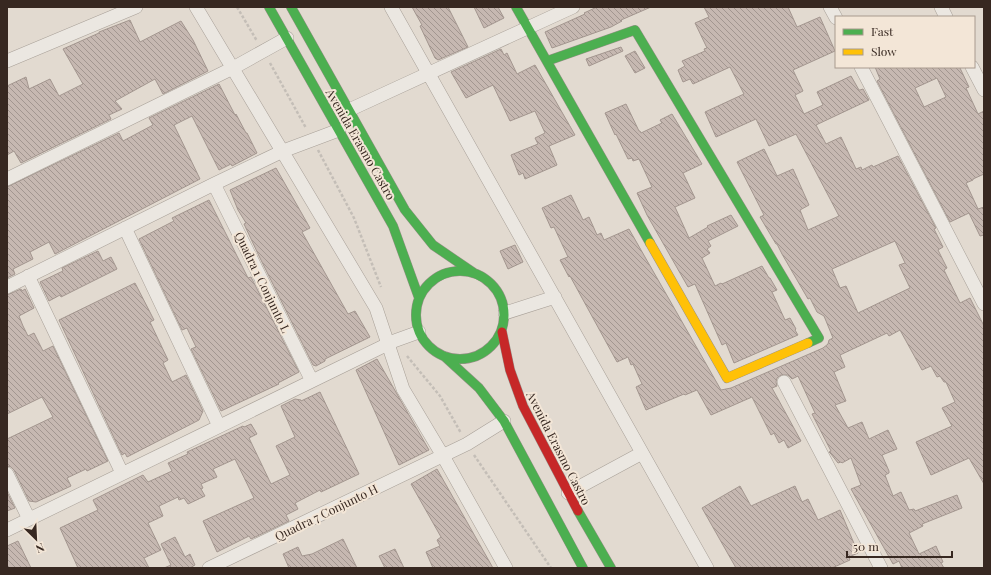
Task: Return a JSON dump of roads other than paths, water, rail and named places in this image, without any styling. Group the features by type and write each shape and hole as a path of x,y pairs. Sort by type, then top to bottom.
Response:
{"main road":[{"name":"Avenida Erasmo Castro","path":"269,7 393,226 419,298"},
{"name":"Avenida Erasmo Castro","path":"291,7 405,210 433,245 474,273"},
{"path":"516,7 727,378 819,338 635,30 547,61"},
{"path":"444,356 460,360 478,356 492,346 502,332 505,313 502,300 496,288 486,278 474,273 458,271 441,275 428,284 419,298 416,309 416,321 419,332 429,347 444,356 478,388 504,421 583,568"},
{"name":"Avenida Erasmo Castro","path":"502,332 510,370 523,406 568,494 611,568"}],"street":[{"path":"7,61 136,7"},
{"path":"196,7 376,308 391,342 403,389 443,456 506,568"},
{"path":"391,7 707,568"},
{"path":"349,110 573,7"},
{"path":"830,7 835,16"},
{"path":"941,7 946,16"},
{"path":"7,179 233,68 287,38"},
{"path":"862,68 980,289 984,304"},
{"path":"973,68 984,90"},
{"path":"7,287 124,228 283,151 339,130"},
{"name":"Quadra 1 Conjunto L","path":"214,184 312,381"},
{"path":"124,228 219,426"},
{"path":"28,276 122,473"},
{"path":"505,313 555,297"},
{"path":"7,530 391,342 419,332"},
{"path":"784,382 881,568"},
{"name":"Quadra 7 Conjunto H","path":"209,568 443,456 467,444 504,421"},
{"path":"568,494 642,453"},
{"path":"7,474 29,519"}]}
